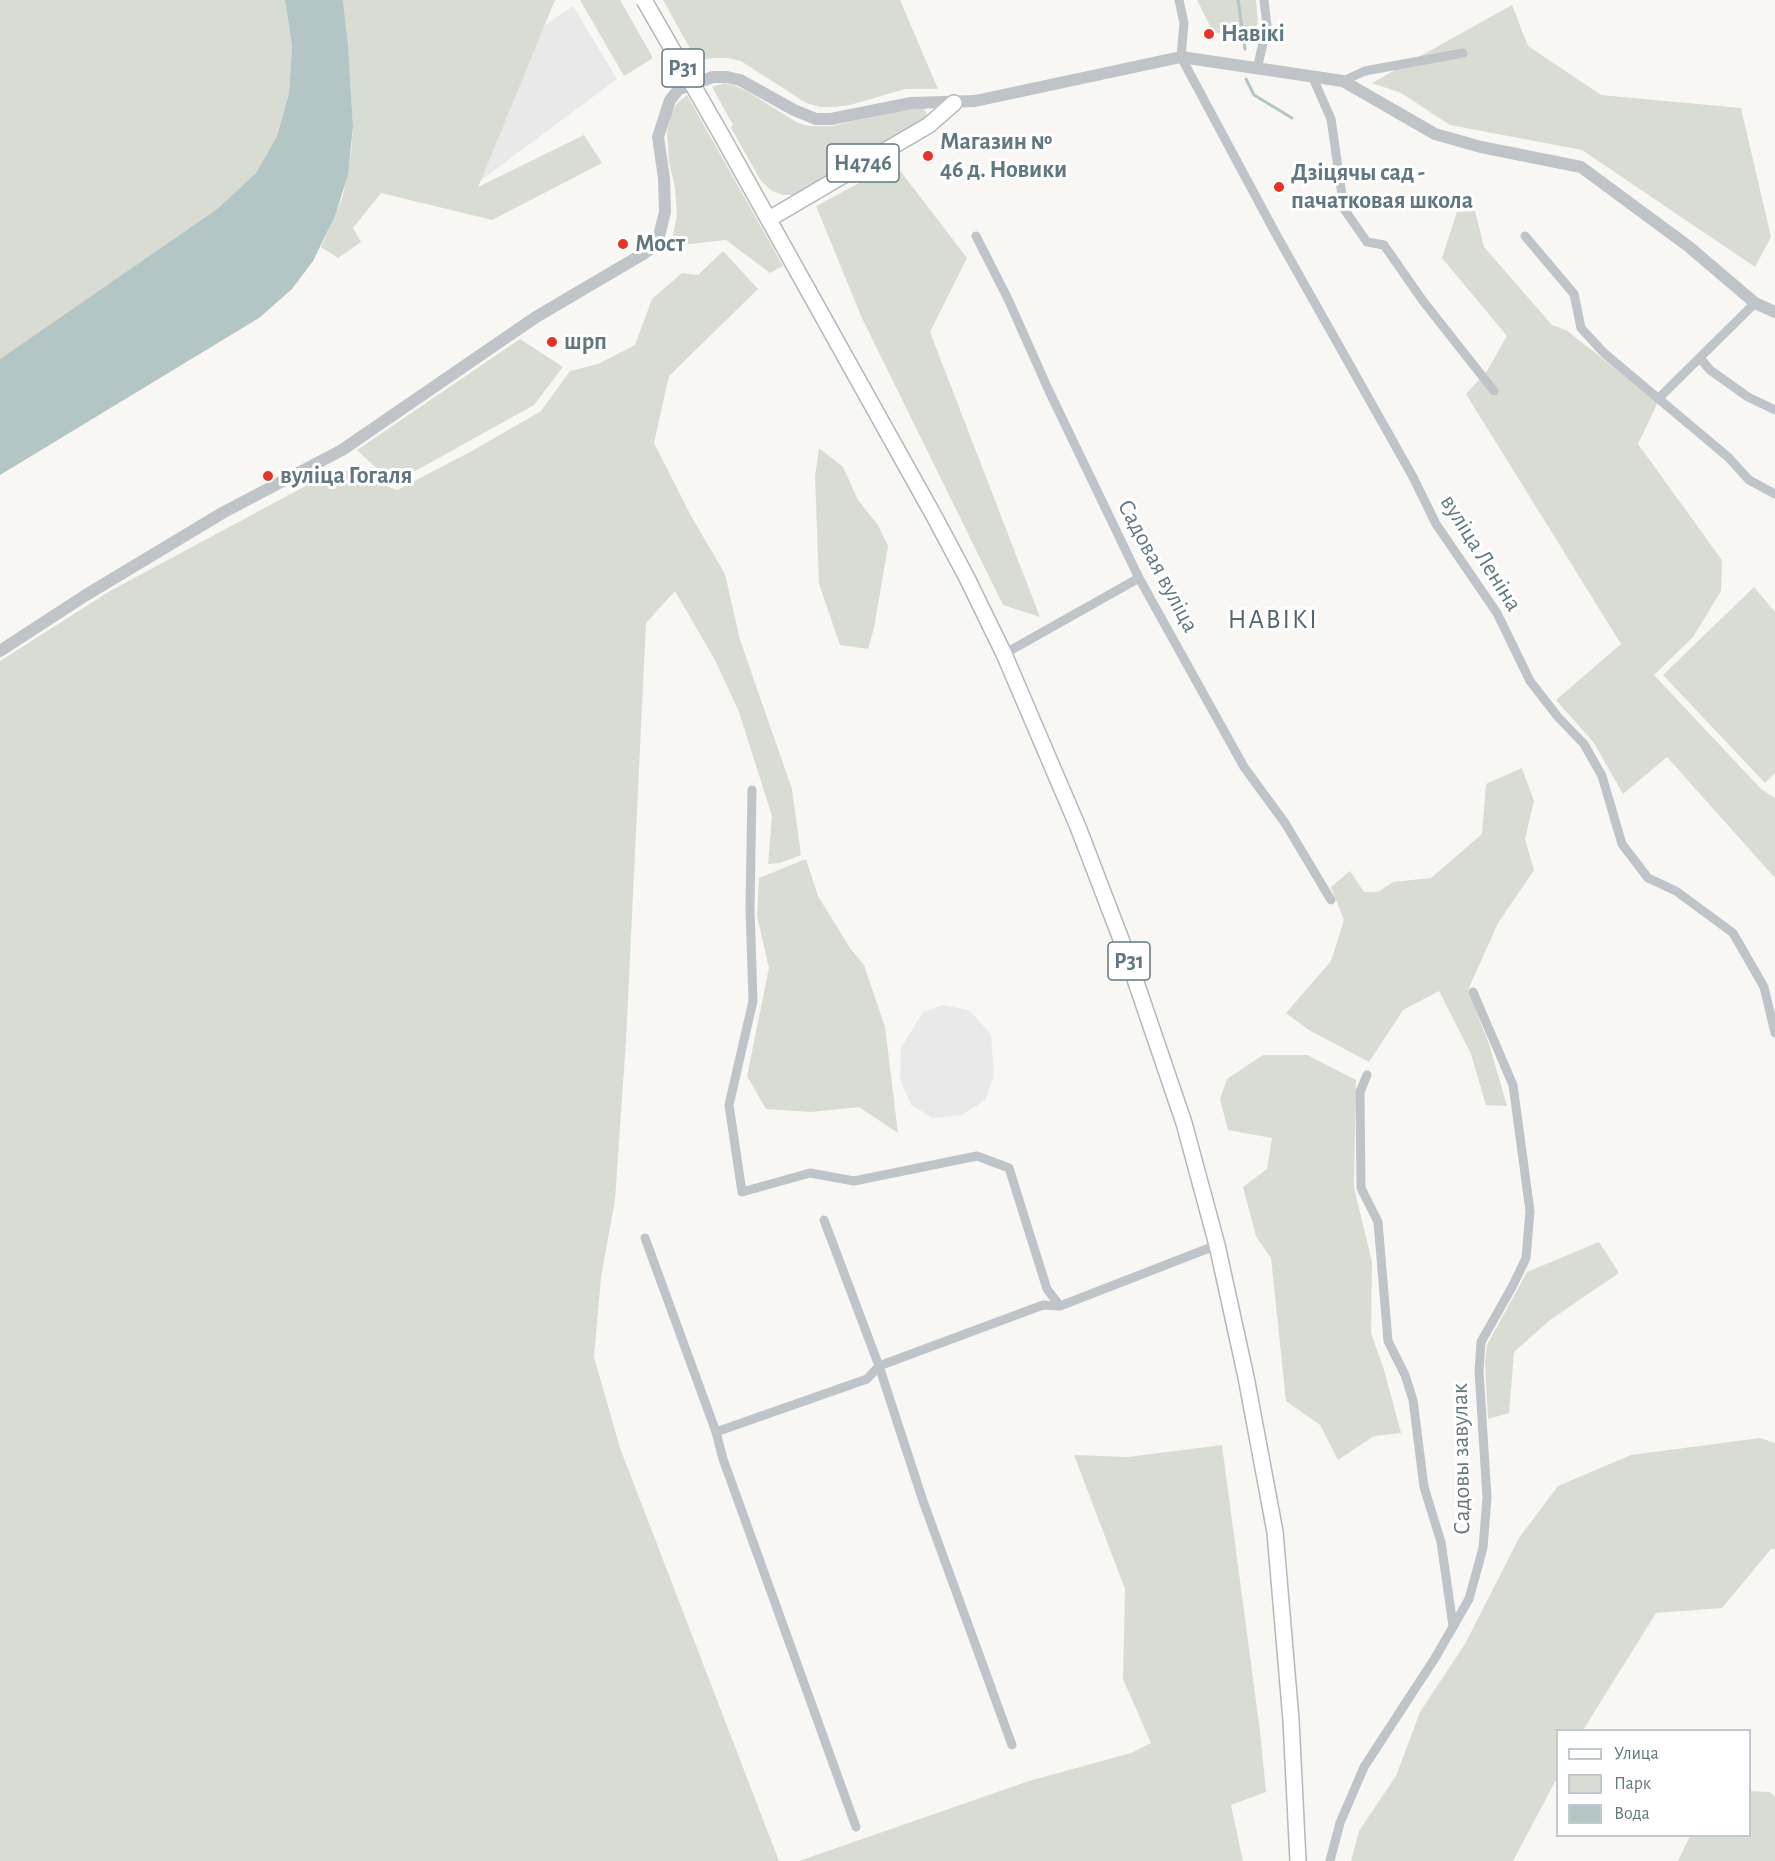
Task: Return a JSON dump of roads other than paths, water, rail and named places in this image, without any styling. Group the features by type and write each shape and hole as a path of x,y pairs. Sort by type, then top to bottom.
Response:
{"main road":[{"name":"Р31","path":"645,0 723,136 967,578 1004,654 1078,827 1124,946 1184,1123 1217,1245 1246,1377 1275,1532 1292,1719 1298,1861"},
{"name":"Н4746","path":"769,219 929,125 954,103"}],"street":[{"path":"1179,0 1184,23 1181,57"},
{"path":"1257,69 1267,26 1264,0"},
{"path":"1343,81 1365,70 1463,53"},
{"path":"0,651 86,595 224,512 342,450 536,317 643,254 657,243 665,212 664,178 658,137 670,100 679,89 713,77 727,76 740,80 794,110 816,118 831,119 911,103 975,101 1181,57 1343,81 1435,134 1481,147 1581,167 1688,246 1755,303 1775,312"},
{"name":"вуліца Леніна","path":"1181,57 1277,236 1413,477 1436,524 1497,613 1530,681 1558,717 1584,744 1602,777 1622,844 1648,878 1676,891 1732,933 1764,987 1775,1033"},
{"path":"1313,78 1331,119 1344,209 1367,242 1384,245 1423,301 1494,391"},
{"name":"Садовая вуліца","path":"976,236 1139,578 1244,767 1285,823 1330,900"},
{"path":"1525,236 1574,294 1581,328 1604,353 1728,457 1749,480 1775,494"},
{"path":"1659,398 1755,303"},
{"path":"1700,358 1710,370 1748,398 1775,410"},
{"path":"1004,654 1139,578"},
{"path":"752,790 750,908 753,1001 729,1105 742,1192 810,1173 854,1181 977,1156 1009,1168 1047,1290 1060,1306"},
{"name":"Садовы завулак","path":"1453,1626 1469,1599 1483,1548 1487,1498 1479,1371 1481,1342 1526,1258 1530,1211 1513,1085 1473,992"},
{"name":"Садовы завулак","path":"1367,1075 1360,1092 1360,1188 1378,1222 1388,1341 1405,1375 1413,1400 1424,1487 1441,1542 1453,1626"},
{"path":"824,1220 879,1365 923,1501 1012,1745"},
{"path":"645,1238 856,1827"},
{"path":"716,1432 867,1379 879,1365 1043,1305 1060,1306 1217,1245"},
{"path":"1330,1861 1340,1823 1364,1767 1435,1658 1453,1626"}],"water":[{"path":"285,0 343,0 348,44 353,126 348,175 335,216 313,261 292,289 259,318 0,475 0,359 217,209 256,173 277,136 289,93 292,46"}],"waterway":[{"path":"1238,0 1245,49"},
{"path":"1246,79 1254,95 1292,118"}],"place":[{"name":"Навікі","path":"1209,34"},
{"name":"Магазин № 46 д. Новики","path":"928,156"},
{"name":"Дзіцячы сад - пачатковая школа","path":"1279,187"},
{"name":"Мост","path":"623,244"},
{"name":"шрп","path":"552,342"},
{"name":"вуліца Гогаля","path":"268,476"}],"district":[{"name":"НАВІКІ","path":"1273,620"}]}
